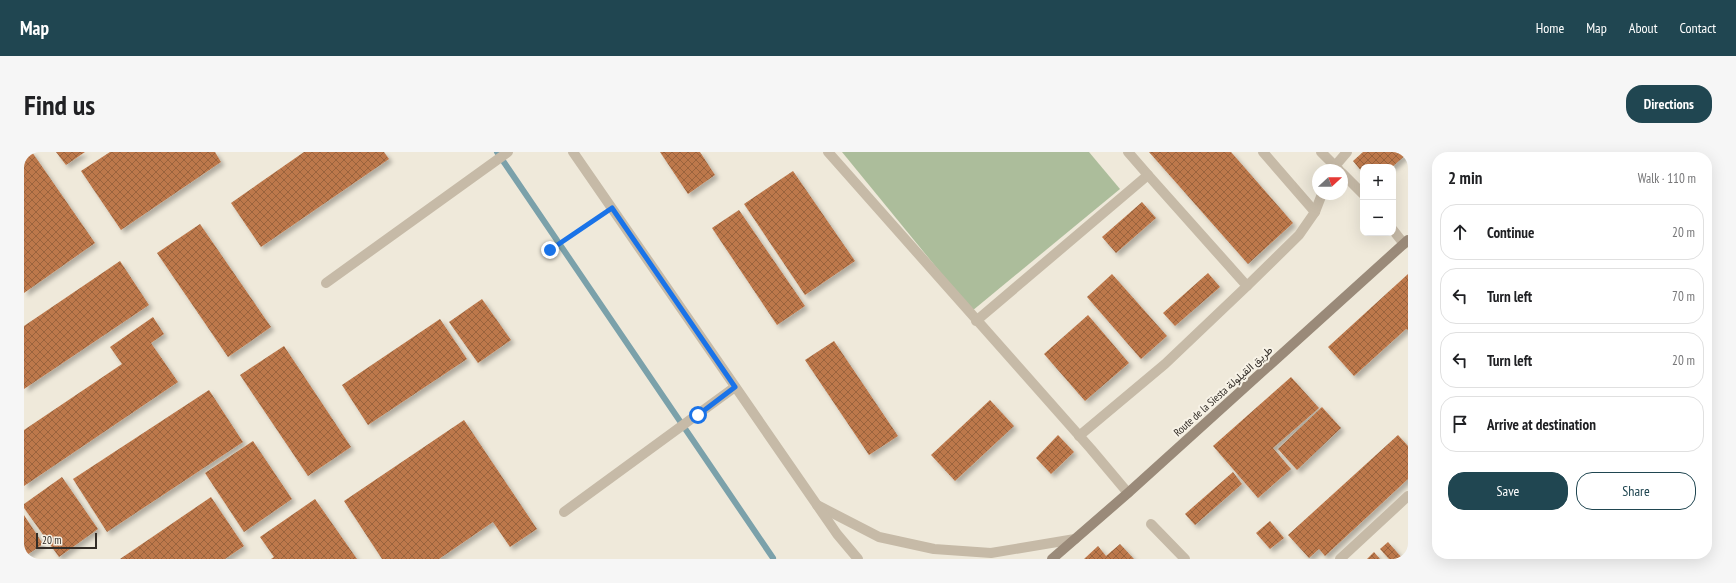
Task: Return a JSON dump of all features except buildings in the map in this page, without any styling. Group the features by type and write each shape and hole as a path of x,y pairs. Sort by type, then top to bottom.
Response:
{"main road":[{"name":"Route de la Siesta طريق القيلولة","path":"1052,559 1128,493 1406,242"}],"street":[{"path":"326,283 508,152"},
{"path":"573,152 837,534 858,559"},
{"path":"828,152 1128,493"},
{"path":"1128,152 1247,286"},
{"path":"1263,152 1315,212"},
{"path":"1321,152 1332,164"},
{"path":"1341,164 1347,152"},
{"path":"976,321 1148,175"},
{"path":"1348,180 1360,191"},
{"path":"1079,436 1165,364 1247,286 1299,235 1315,212 1320,200"},
{"path":"1396,233 1406,242"},
{"path":"564,512 735,387"},
{"path":"1340,559 1408,496"},
{"path":"817,505 879,537 934,549 991,553 1075,539"},
{"path":"1151,524 1185,559"},
{"path":"837,534 848,559"}],"path":[{"path":"550,250 612,208"}],"green space":[{"path":"842,152 1089,152 1120,189 972,311"}],"waterway":[{"path":"497,152 773,558"}],"route":[{"path":"550,250 612,208 735,387 698,415"}]}
